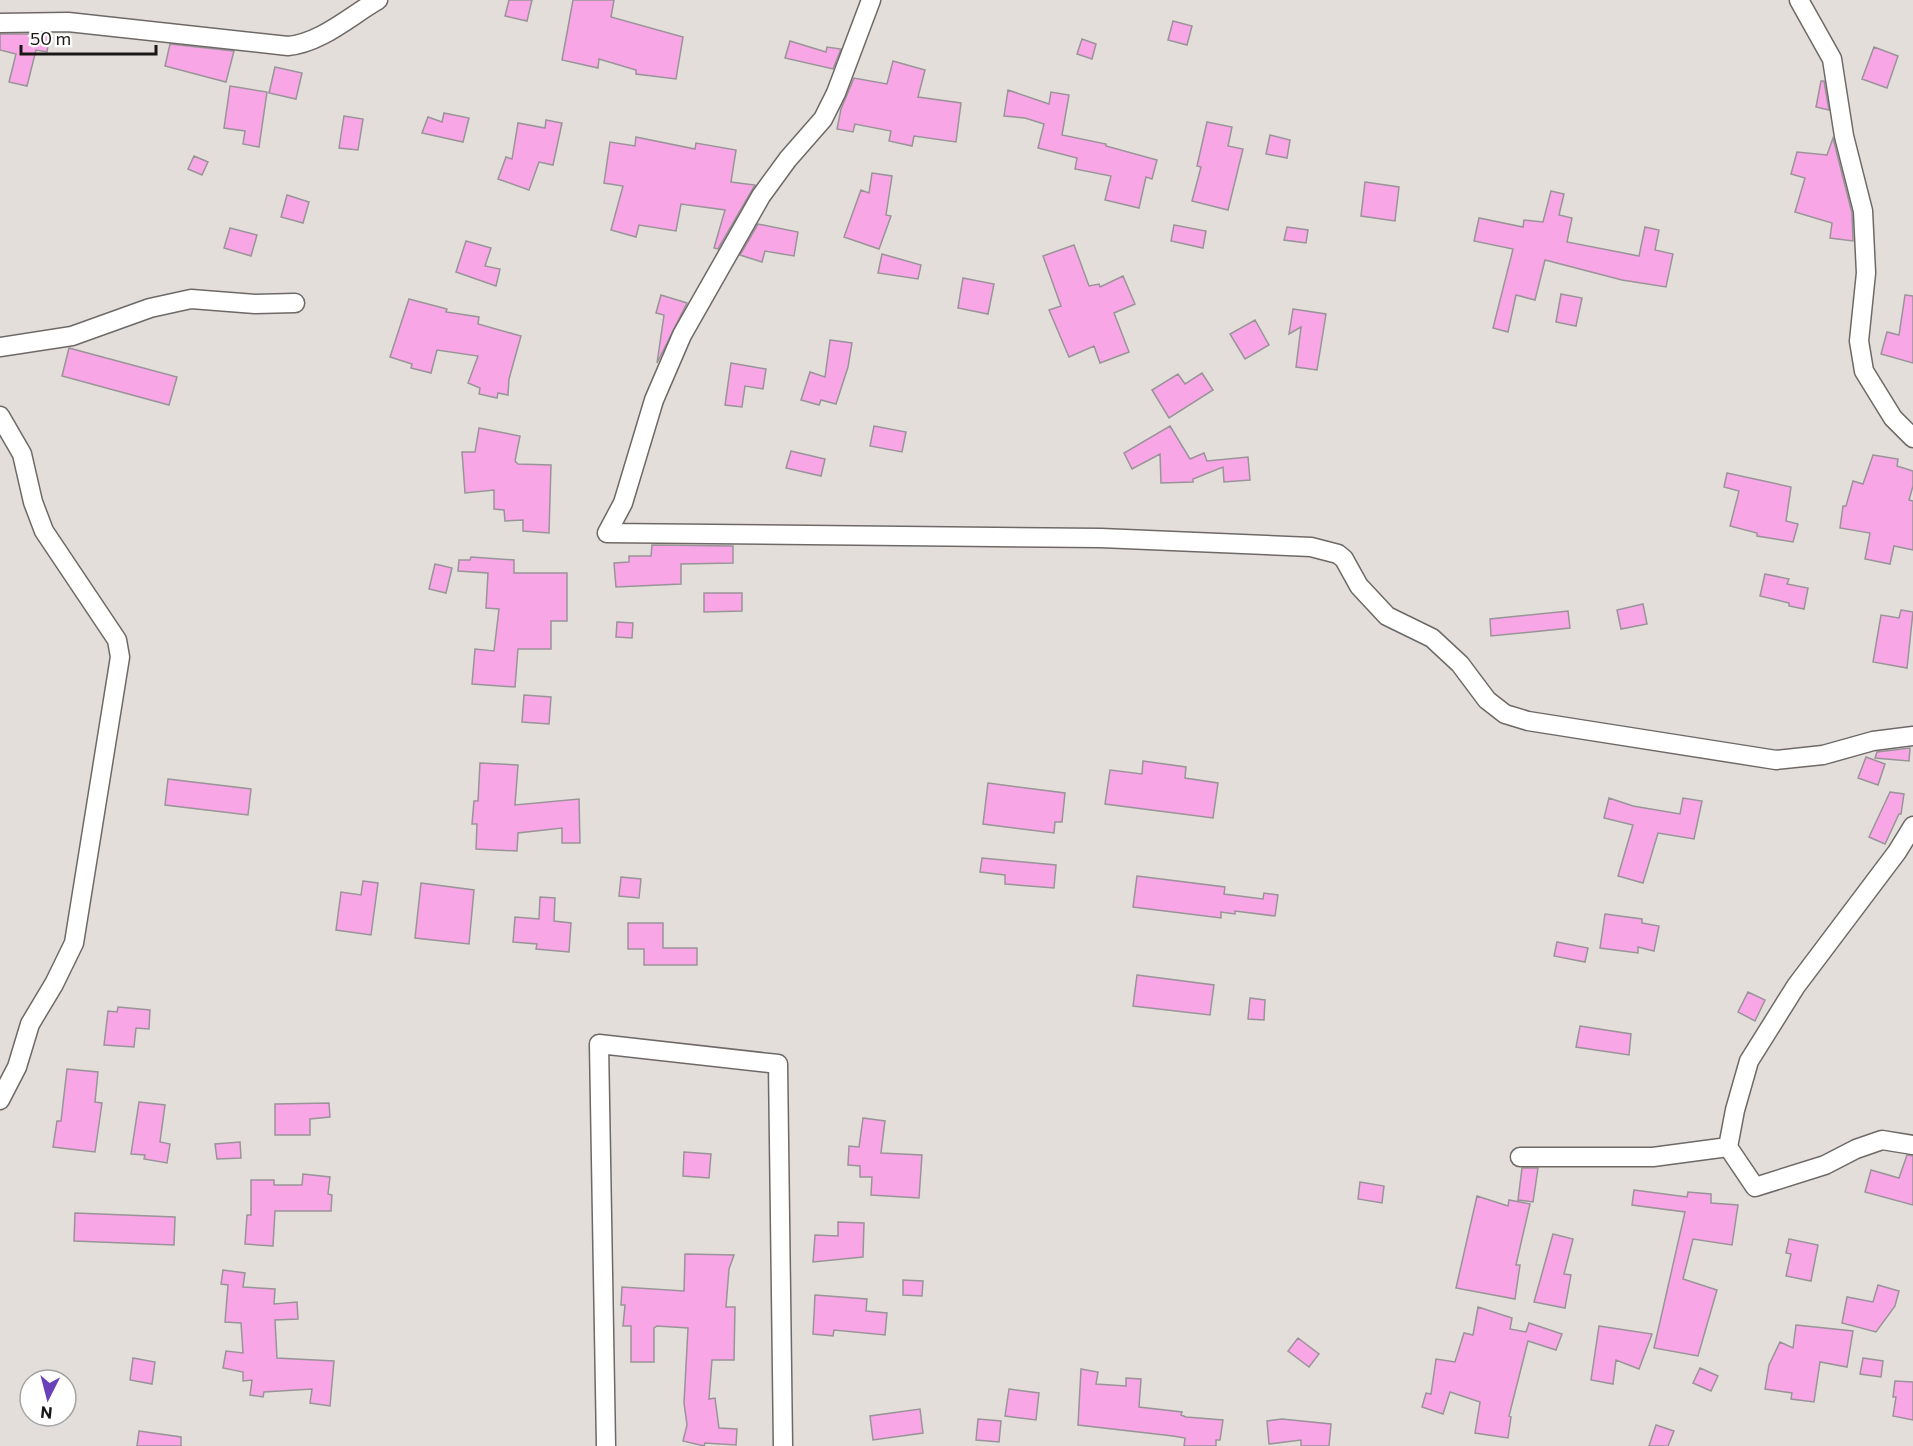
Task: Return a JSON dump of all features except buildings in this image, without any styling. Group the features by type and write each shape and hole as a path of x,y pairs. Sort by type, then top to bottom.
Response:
{"street":[{"path":"0,23 68,21 288,46 303,45 315,39 378,0"},
{"path":"871,0 836,93 823,119 788,159 761,196 681,335 654,400 623,503 607,533 1101,538 1311,547 1338,554 1344,559 1366,595 1387,616 1432,638 1460,664 1487,700 1505,714 1528,721 1776,760 1823,756 1873,741 1913,736"},
{"path":"1799,0 1832,59 1844,136 1863,211 1866,273 1859,341 1864,370 1893,418 1913,438"},
{"path":"0,347 72,336 150,308 191,299 255,304 295,303"},
{"path":"0,416 22,454 33,502 44,531 117,640 120,657 74,943 54,984 30,1023 18,1068 0,1100"},
{"path":"1913,826 1897,852 1796,986 1749,1061 1728,1147 1755,1186 1825,1165 1856,1149 1882,1140 1913,1145"},
{"path":"606,1446 599,1044 778,1064 783,1446"},
{"path":"1520,1157 1653,1157 1728,1147"}]}
